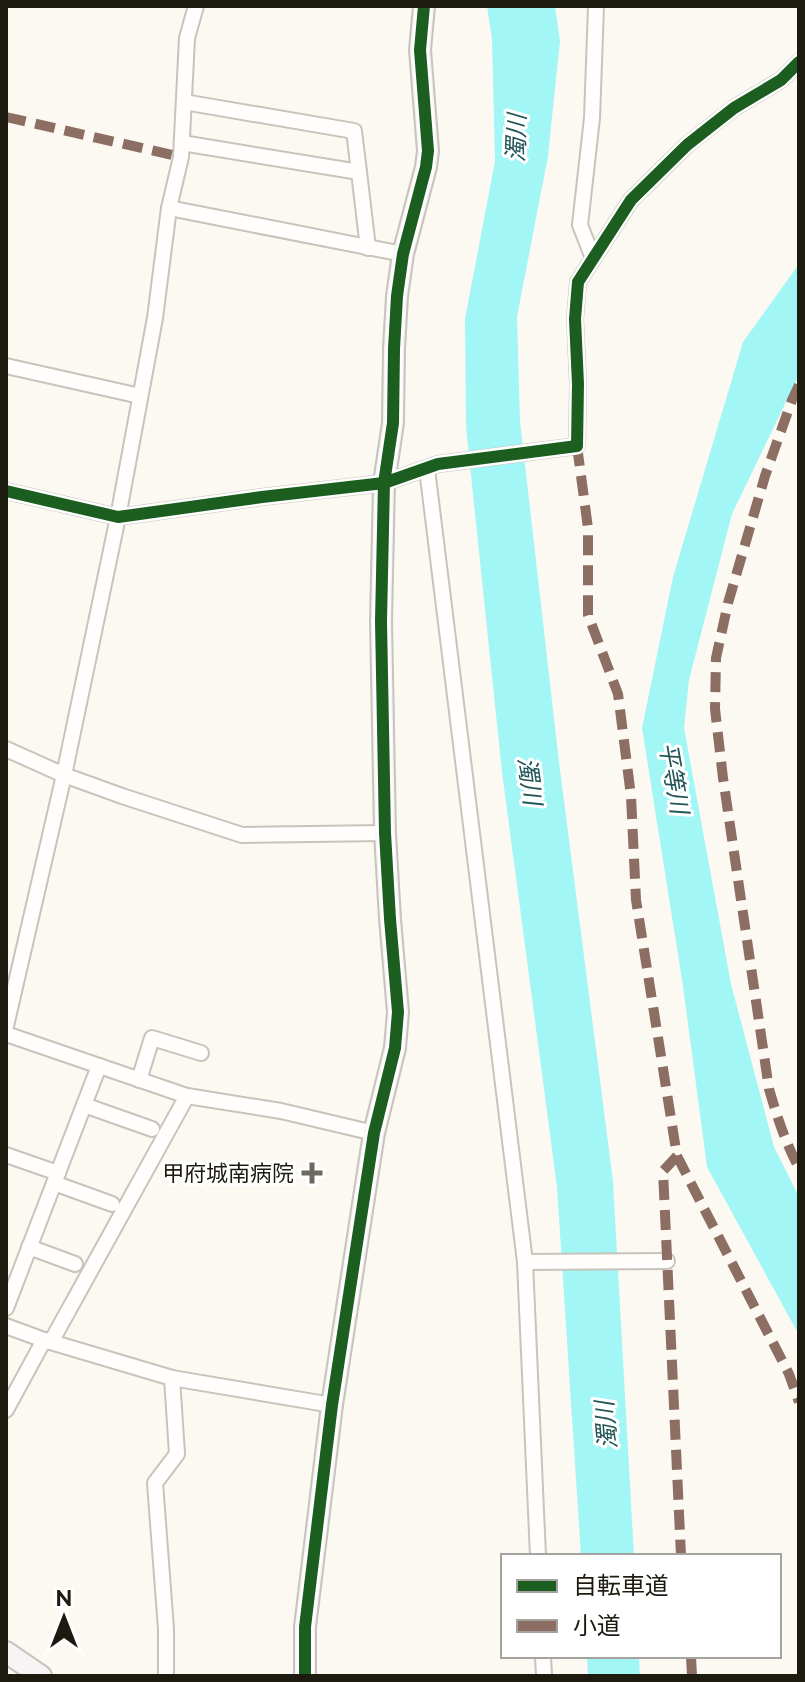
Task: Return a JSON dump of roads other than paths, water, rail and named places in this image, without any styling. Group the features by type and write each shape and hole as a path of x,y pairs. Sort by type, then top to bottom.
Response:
{"street":[{"path":"6,1026 11,981 64,775 118,517 155,318 169,208 181,157 187,38 196,6"},
{"path":"305,1676 305,1627 332,1405 374,1133 395,1048 398,1012 385,833 381,621 384,483 393,423 395,323 403,254 428,151 420,50 424,6"},
{"path":"593,258 580,225 592,118 596,6"},
{"path":"6,491 118,517 384,483 432,466 577,446 575,319 578,282 631,200 687,145 734,108 781,80 799,64"},
{"path":"184,102 354,131 368,248"},
{"path":"182,143 359,172"},
{"path":"169,208 403,254"},
{"path":"6,366 140,396"},
{"path":"432,466 530,1262 538,1554"},
{"path":"6,749 64,775 242,835 385,833"},
{"path":"6,1034 187,1096 281,1111 374,1133"},
{"path":"139,1080 152,1038 201,1053"},
{"path":"6,1308 99,1066"},
{"path":"6,1410 187,1096"},
{"path":"84,1105 152,1129"},
{"path":"6,1155 112,1204"},
{"path":"29,1247 75,1264"},
{"path":"530,1262 661,1261"},
{"path":"6,1326 172,1378 332,1405"},
{"path":"166,1676 166,1629 155,1483 177,1454 172,1378"},
{"path":"6,1652 41,1676"}],"water":[{"name":"濁川","path":"487,6 555,6 560,41 548,156 517,317 520,421 559,762 613,1181 634,1554 581,1554 557,1187 502,772 466,427 465,319 495,161 492,39"},
{"name":"平等川","path":"799,264 799,375 732,514 689,680 684,728 731,984 774,1147 799,1197 799,1335 707,1167 683,986 642,728 673,577 743,342"},
{"path":"587,1658 639,1658 640,1676 588,1676"}],"place":[{"name":"甲府城南病院","path":"312,1173"}]}
